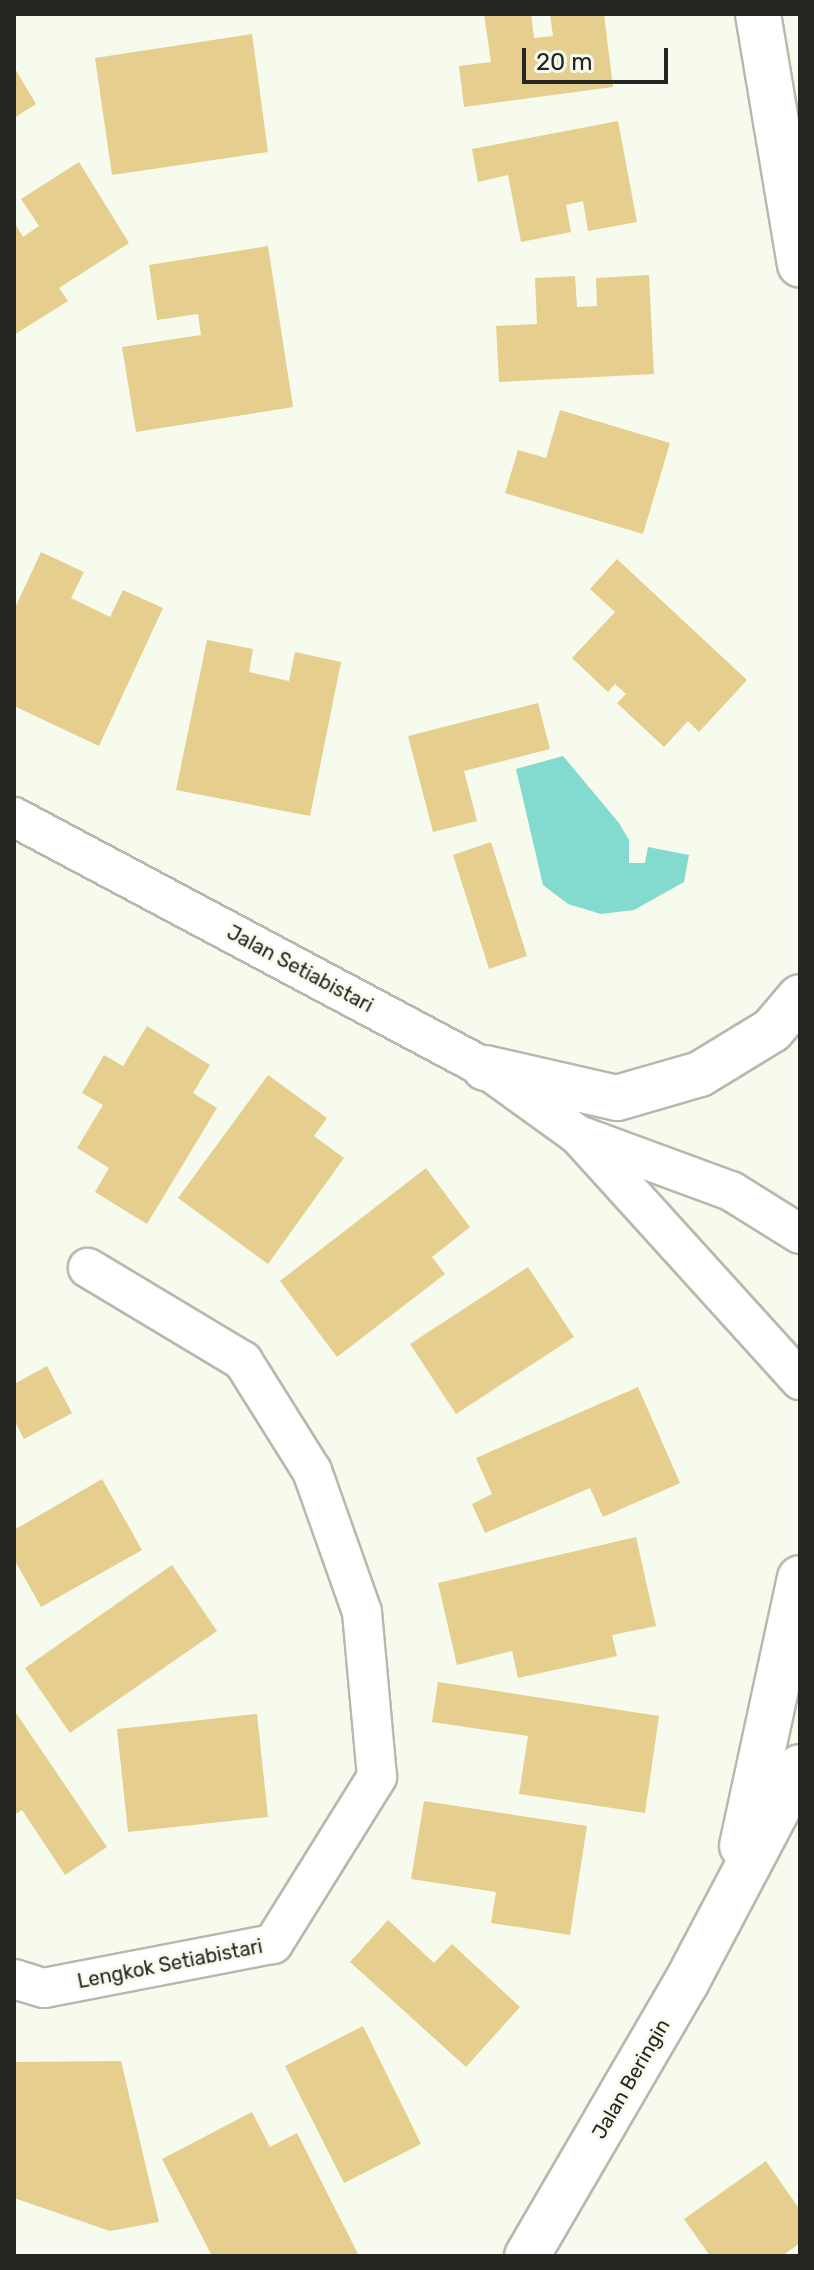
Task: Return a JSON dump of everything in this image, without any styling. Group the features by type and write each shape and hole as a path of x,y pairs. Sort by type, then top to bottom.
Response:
{"street":[{"path":"758,14 786,116 800,264"},
{"name":"Jalan Setiabistari","path":"14,817 485,1068 578,1135 800,1380"},
{"path":"485,1068 617,1098 700,1074 772,1030 800,997"},
{"name":"Jalan Setiabistari","path":"578,1135 731,1191 800,1234"},
{"name":"Lengkok Setiabistari","path":"14,1979 44,1988 273,1944 377,1777 362,1612 312,1471 243,1361 88,1268"},
{"name":"Jalan Beringin","path":"730,1899 800,1578"},
{"name":"Jalan Beringin","path":"527,2256 730,1899 800,1767"}],"water":[{"path":"563,756 619,823 629,840 629,863 645,863 648,847 689,855 684,882 634,910 601,914 568,904 543,885 516,769"}],"building":[{"path":"484,14 531,14 534,38 553,36 550,14 604,14 613,87 464,107 459,66 491,62"},
{"path":"252,34 268,152 112,175 95,58"},
{"path":"14,67 36,104 14,118"},
{"path":"618,121 637,222 588,231 583,201 566,205 571,232 521,242 508,175 478,182 472,149"},
{"path":"79,162 129,243 59,288 68,301 14,335 14,222 23,237 39,226 21,199"},
{"path":"268,246 293,407 136,432 122,347 201,335 198,314 157,320 149,265"},
{"path":"649,275 654,374 499,382 496,326 537,324 535,278 575,276 577,307 597,306 596,278"},
{"path":"560,410 670,443 643,534 505,493 518,450 546,458"},
{"path":"41,552 84,572 71,598 110,617 123,590 163,608 99,746 14,706 14,610"},
{"path":"617,559 747,680 699,732 688,721 664,747 617,703 626,694 615,684 608,692 572,658 615,612 590,589"},
{"path":"207,640 253,649 249,672 289,681 295,652 341,662 310,816 176,790"},
{"path":"538,703 550,749 464,771 477,821 433,832 408,736"},
{"path":"491,842 527,956 489,969 453,855"},
{"path":"147,1026 210,1065 193,1093 217,1108 147,1224 95,1192 109,1168 77,1148 103,1105 82,1093 104,1055 123,1066"},
{"path":"268,1075 327,1118 314,1136 344,1158 268,1264 178,1198"},
{"path":"426,1168 470,1227 432,1257 445,1274 337,1357 280,1281"},
{"path":"528,1267 574,1337 456,1414 410,1344"},
{"path":"47,1366 72,1413 24,1439 14,1420 14,1384"},
{"path":"638,1387 680,1483 603,1517 590,1488 485,1533 472,1504 492,1494 476,1458"},
{"path":"102,1479 142,1550 41,1607 14,1559 14,1530"},
{"path":"636,1537 656,1626 612,1635 617,1656 518,1678 512,1651 457,1665 438,1583"},
{"path":"172,1565 217,1631 70,1733 25,1668"},
{"path":"438,1682 659,1716 645,1813 519,1794 528,1736 432,1722"},
{"path":"14,1710 107,1847 65,1875 22,1810 14,1815"},
{"path":"257,1714 268,1817 128,1832 117,1729"},
{"path":"424,1801 587,1826 570,1935 491,1923 496,1892 411,1879"},
{"path":"388,1920 434,1963 452,1944 520,2007 466,2067 350,1962"},
{"path":"363,2026 421,2144 344,2183 285,2066"},
{"path":"121,2061 159,2222 110,2231 14,2198 14,2062"},
{"path":"252,2112 270,2147 297,2133 359,2256 212,2256 162,2159"},
{"path":"766,2161 800,2210 800,2243 782,2256 710,2256 684,2219"}]}
